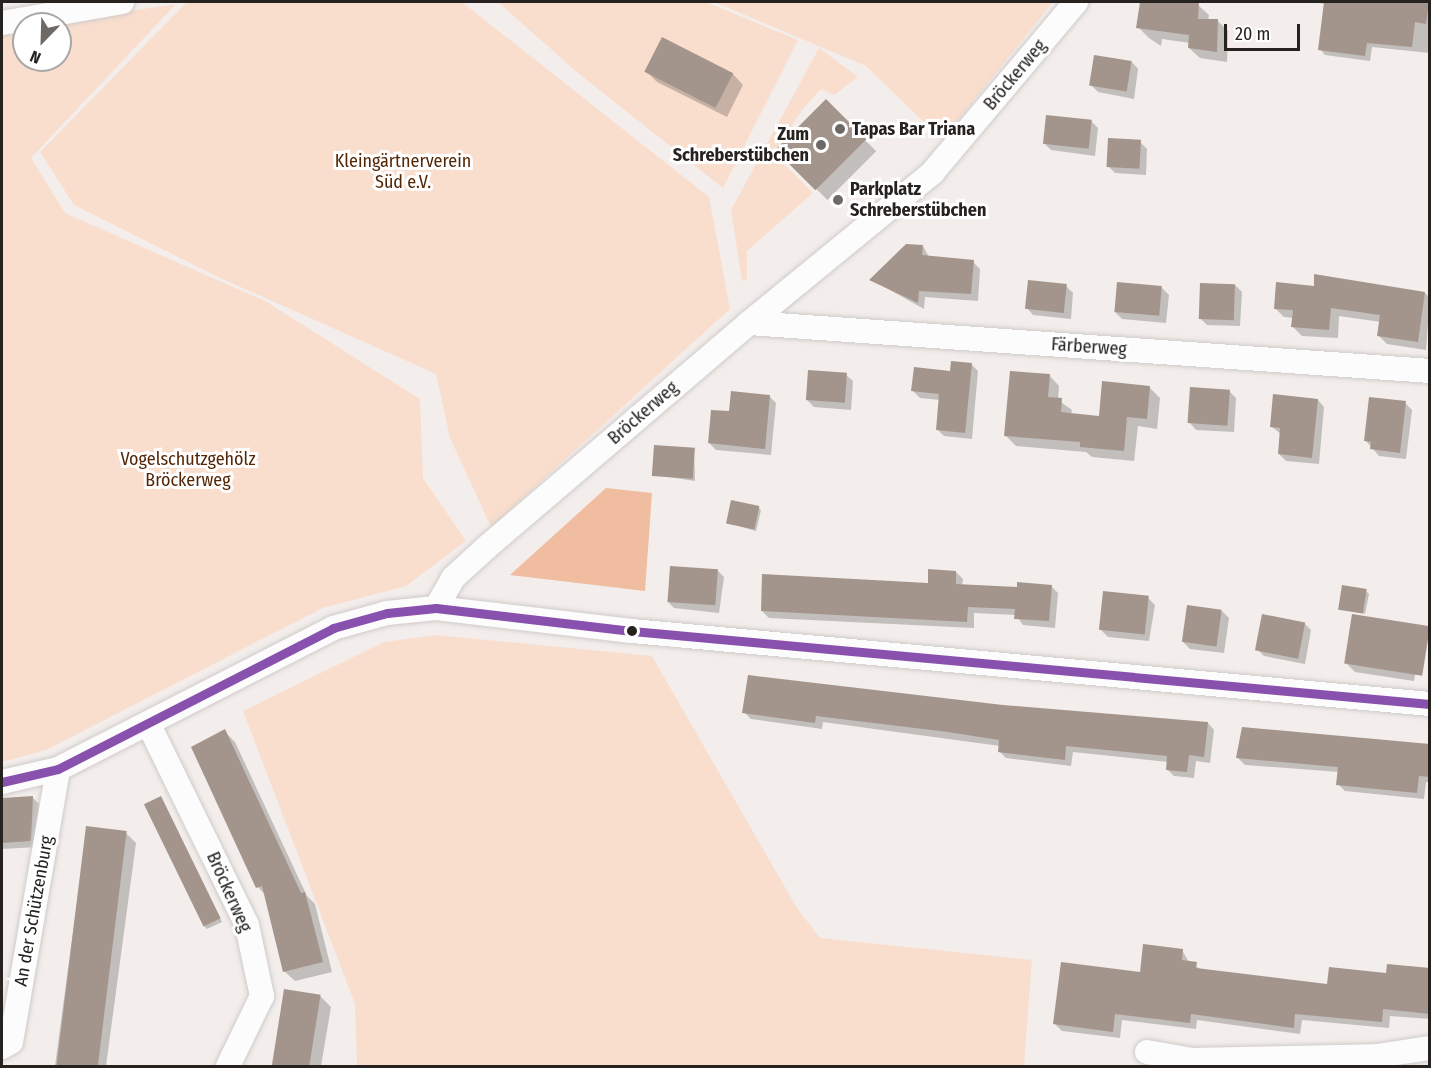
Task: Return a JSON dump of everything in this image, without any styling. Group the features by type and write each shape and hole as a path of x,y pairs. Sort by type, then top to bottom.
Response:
{"street":[{"path":"2,22 122,2"},
{"name":"Bröckerweg","path":"436,608 453,578 471,562 749,322 932,173 1076,2"},
{"name":"Färberweg","path":"749,322 1430,371"},
{"path":"2,782 58,769 333,628 387,613 436,608 632,632 1430,704"},
{"name":"Bröckerweg","path":"148,723 247,925 262,996 228,1066"},
{"name":"An der Schützenburg","path":"2,1047 11,1042 58,769"},
{"path":"1147,1052 1192,1060 1377,1056 1430,1048"}],"green space":[{"name":"Kleingärtnerverein Süd e.V.","path":"187,2 462,2 709,197 730,309 491,527 450,438 436,374 218,277 74,205 40,152"},
{"path":"498,2 706,2 798,40 723,188 578,73","holes":["645,72 733,73 716,108"]},
{"path":"714,2 1053,2 942,140 866,66"},
{"name":"Vogelschutzgehölz Bröckerweg","path":"176,4 31,158 65,213 265,301 420,399 423,478 466,541 406,586 323,608 46,750 2,762 2,31 12,29 12,72 72,72 72,20"},
{"path":"819,48 858,77 834,95 821,89 803,109 773,153 813,193 747,251 747,280 742,281 731,210"},
{"path":"436,635 652,656 797,908 820,938 1032,960 1024,1066 357,1066 355,1004 243,711 384,642"}],"shaded area":[{"path":"606,488 652,493 645,591 510,575"}],"building":[{"path":"1140,2 1199,2 1198,19 1218,19 1217,52 1188,48 1189,35 1136,28"},
{"path":"1324,2 1429,2 1426,24 1415,22 1412,47 1367,43 1365,56 1318,50"},
{"path":"662,37 733,73 716,108 644,72"},
{"path":"1094,55 1132,61 1127,92 1089,86"},
{"name":"Zum Schreberstübchen","path":"826,99 866,139 815,190 775,150"},
{"path":"1046,115 1092,120 1089,149 1043,144"},
{"path":"1108,138 1141,140 1139,169 1106,167"},
{"path":"906,244 923,245 922,255 974,260 971,294 919,291 918,303 869,280"},
{"path":"1314,274 1425,292 1418,342 1377,336 1380,315 1331,308 1329,330 1291,327 1293,310 1274,309 1276,282 1314,286"},
{"path":"1028,280 1067,284 1064,313 1025,309"},
{"path":"1117,282 1162,286 1159,316 1114,312"},
{"path":"1200,283 1235,284 1234,320 1199,319"},
{"path":"951,361 972,363 965,433 936,430 939,394 911,391 914,367 950,371"},
{"path":"808,370 847,373 845,403 806,400"},
{"path":"1010,371 1050,374 1048,397 1062,398 1061,412 1099,416 1102,381 1150,386 1147,419 1127,417 1124,451 1080,447 1080,442 1004,436"},
{"path":"1190,387 1230,390 1227,426 1187,423"},
{"path":"731,391 770,395 765,449 708,443 711,410 729,411"},
{"path":"1273,394 1318,399 1312,458 1278,454 1280,428 1270,427"},
{"path":"1369,397 1406,401 1400,453 1370,449 1371,442 1364,441"},
{"path":"654,445 695,448 693,479 652,476"},
{"path":"731,500 759,506 754,530 726,523"},
{"path":"670,566 718,569 715,605 667,602"},
{"path":"928,569 956,571 956,584 1017,587 1017,582 1052,585 1049,621 1014,619 1015,609 968,607 967,622 761,611 762,574 928,583"},
{"path":"1342,585 1367,589 1363,614 1338,610"},
{"path":"1103,591 1149,596 1145,635 1099,630"},
{"path":"1187,605 1222,610 1217,647 1182,642"},
{"path":"1262,614 1305,622 1298,659 1255,650"},
{"path":"1352,614 1430,626 1422,676 1344,663"},
{"path":"748,675 1003,705 1208,722 1204,757 1189,755 1187,772 1166,770 1167,756 1066,746 1065,760 998,752 999,740 948,732 816,716 815,723 742,713"},
{"path":"1242,727 1430,744 1430,777 1419,776 1417,793 1336,785 1338,767 1236,758"},
{"path":"225,729 301,893 305,892 323,962 283,972 262,886 256,888 191,747"},
{"path":"33,796 31,841 2,843 2,798"},
{"path":"161,796 221,918 204,927 144,804"},
{"path":"86,826 127,831 98,1066 57,1066"},
{"path":"1143,944 1183,949 1182,960 1197,962 1196,968 1327,984 1329,967 1386,973 1387,964 1430,968 1430,1014 1383,1009 1382,1022 1295,1014 1294,1028 1191,1014 1190,1023 1115,1014 1113,1032 1053,1024 1061,962 1140,972"},
{"path":"284,989 321,995 309,1066 272,1066"}],"transit line":[{"path":"2,782 58,769 333,628 387,613 436,608 632,631 1430,704"}],"place":[{"name":"Tapas Bar Triana","path":"840,129"},
{"name":"Zum Schreberstübchen","path":"821,145"},
{"name":"Parkplatz Schreberstübchen","path":"838,200"}]}
